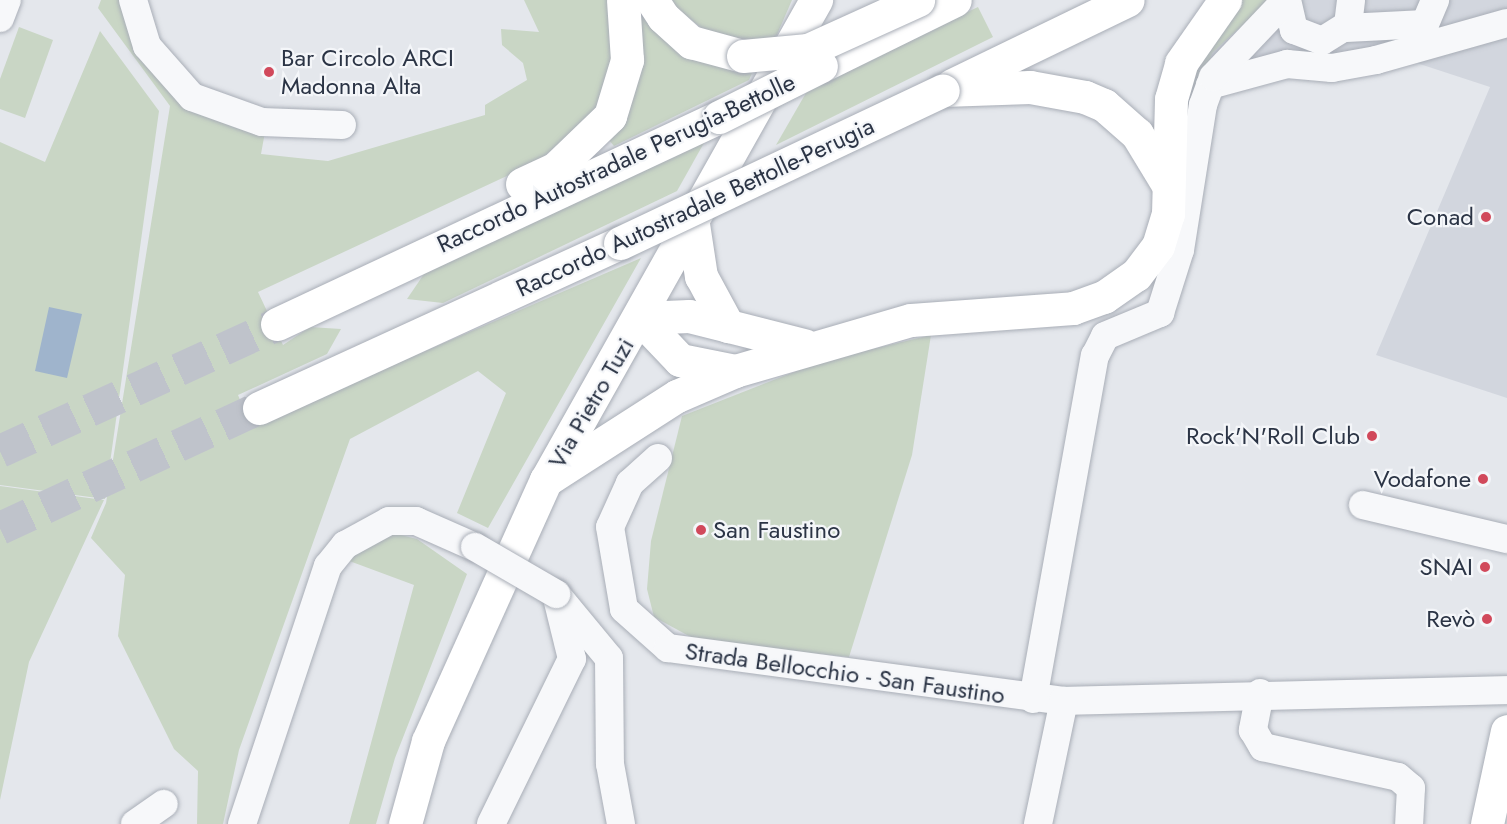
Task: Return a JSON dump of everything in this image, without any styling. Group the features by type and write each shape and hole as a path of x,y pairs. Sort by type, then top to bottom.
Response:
{"main road":[{"path":"393,267 460,214 556,168 587,144 610,116 621,88 628,30 622,0"},
{"path":"652,0 663,18 691,42 743,56 808,50 918,0"},
{"name":"Via Pietro Tuzi","path":"405,824 428,741 546,480 693,224 816,0"},
{"name":"Raccordo Autostradale Perugia-Bettolle","path":"277,324 393,267 719,117 954,0"},
{"name":"Raccordo Autostradale Bettolle-Perugia","path":"259,408 620,243 1128,0"},
{"path":"546,480 619,429 735,371 809,346 911,320 1073,308 1104,297 1136,275 1158,246 1170,189 1171,99 1196,34 1225,0"},
{"path":"943,90 1030,87 1085,97 1137,134 1170,189"},
{"path":"693,224 701,276 728,326"},
{"path":"640,318 689,316 809,346"},
{"path":"640,318 680,360 735,371"},
{"path":"1487,824 1507,731"}],"street":[{"path":"0,18 7,0"},
{"path":"133,0 147,46 192,97 262,122 342,125"},
{"path":"1286,0 1288,21 1302,37"},
{"path":"1210,85 1223,61 1286,0"},
{"path":"1346,28 1351,0"},
{"path":"1240,46 1263,37 1302,37 1322,41 1346,28 1425,24 1435,0"},
{"path":"1210,85 1287,64 1332,68 1376,60 1507,23"},
{"name":"Strada Bellocchio - San Faustino","path":"1033,699 1095,356 1105,336 1160,313 1180,250 1210,85"},
{"name":"Strada Bellocchio - San Faustino","path":"658,458 630,483 610,527 624,609 668,648 1033,699 1064,701 1260,693 1372,697 1507,690"},
{"path":"1363,505 1507,539"},
{"path":"242,824 328,566 345,545 389,521 416,520 475,548 556,594 609,658 610,765 621,824"},
{"path":"491,824 572,659 556,594"},
{"path":"1260,693 1252,730 1263,747 1398,777 1411,788 1409,824"},
{"path":"1038,824 1064,701"},
{"path":"135,824 164,804"}],"shaded area":[{"path":"1239,0 1507,0 1507,398 1376,355 1490,87 1377,50 1182,101"}],"green space":[{"path":"101,0 125,0 141,50 265,132 261,154 328,161 485,115 485,105 527,80 523,63 502,45 501,29 539,32 524,0 607,0 616,49 599,111 537,162 258,292 283,345 310,327 341,329 327,354 238,395 251,426 641,258 488,528 457,513 506,393 478,371 350,439 239,750 223,824 197,824 198,771 174,749 118,636 125,575 91,538 106,503 170,106 98,8"},
{"path":"667,0 792,0 776,37 761,43 705,31"},
{"path":"1239,0 1270,0 1212,53 1197,97 1182,101 1197,50"},
{"path":"978,7 993,37 776,145 810,86"},
{"path":"635,8 707,62 752,73 749,80 614,146 609,140 626,112"},
{"path":"19,27 53,40 25,118 0,109 0,79"},
{"path":"100,31 159,111 105,499 0,485 0,142 45,162"},
{"path":"709,134 677,191 443,303 407,299 426,271"},
{"path":"931,335 912,455 849,657 700,642 654,617 647,589 651,541 682,416 822,361"},
{"path":"0,486 104,500 29,662 0,800"},
{"path":"393,533 417,539 467,574 395,758 376,824 349,824 414,585 344,559"}],"water":[{"path":"49,307 82,314 67,378 35,371"}],"tunnel":[{"path":"0,451 277,324"},
{"path":"0,528 259,408"}],"place":[{"name":"Bar Circolo ARCI Madonna Alta","path":"269,72"},
{"name":"Conad","path":"1486,217"},
{"name":"Rock'N'Roll Club","path":"1372,436"},
{"name":"Vodafone","path":"1483,479"},
{"name":"San Faustino","path":"701,530"},
{"name":"SNAI","path":"1485,567"},
{"name":"Revò","path":"1487,619"}]}
